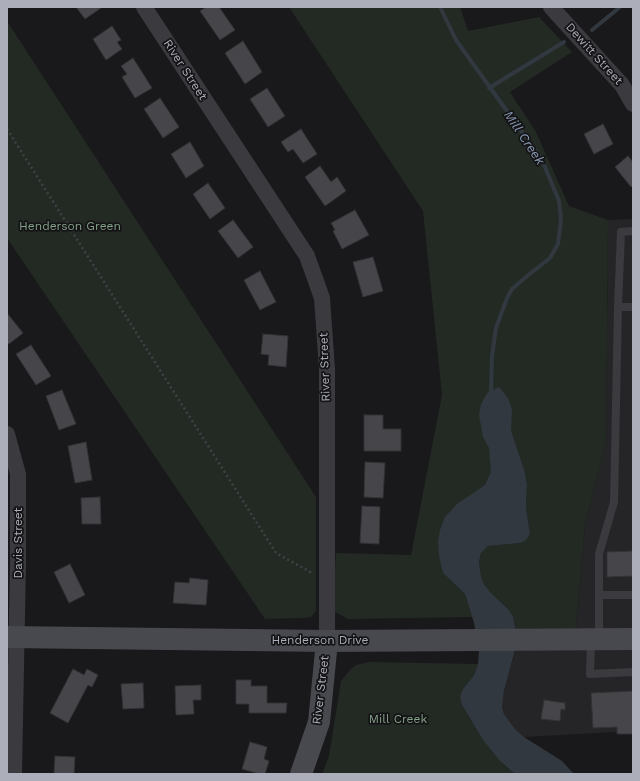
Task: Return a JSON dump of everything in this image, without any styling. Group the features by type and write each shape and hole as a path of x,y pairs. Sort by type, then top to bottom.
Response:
{"main road":[{"name":"Henderson Drive","path":"12,637 327,641 633,639"},
{"name":"River Street","path":"300,774 319,722 327,641"}],"street":[{"name":"River Street","path":"144,7 307,256 322,298 327,369 327,641"},
{"name":"Dewitt Street","path":"551,7 622,85 633,104"},
{"name":"Davis Street","path":"7,434 18,474 12,637 14,774"}],"lane":[{"path":"633,231 621,232 614,502 599,554 599,595 590,674 633,672"},
{"path":"618,307 633,307"},
{"path":"599,595 633,595"}],"path":[{"path":"7,129 276,554 327,580"}],"shaded area":[{"path":"633,219 633,731 524,737 515,729 504,714 502,707 504,691 516,646 575,639 585,525 606,442 608,220"},
{"path":"499,387 508,398 512,409 511,431 525,473 527,484 526,507 530,534 526,540 521,543 488,546 481,553 479,562 484,584 513,616 516,632 516,646 504,691 502,707 504,714 515,729 524,737 562,761 574,774 515,774 499,760 483,740 462,705 460,697 463,689 474,675 478,664 479,651 474,623 465,594 443,573 439,556 438,542 440,530 445,517 457,504 485,485 491,472 489,448 483,437 479,415 481,404 488,392"}],"green space":[{"path":"289,7 460,7 468,31 539,17 572,52 510,92 536,132 569,206 608,220 606,442 585,525 575,639 516,632 513,616 509,610 490,592 484,584 481,576 479,562 481,553 488,546 521,543 530,534 526,507 527,484 525,473 443,573 465,594 472,617 348,619 335,612 333,602 336,553 411,555 442,395 423,211"},
{"name":"Henderson Green","path":"7,21 316,497 316,611 311,617 265,619 7,238"},
{"name":"Mill Creek","path":"369,662 478,664 474,675 463,689 462,705 483,740 499,760 515,774 322,774 329,756 341,681 356,665"}],"building":[{"path":"76,7 100,7 101,8 85,19"},
{"path":"206,7 219,7 235,30 220,40 200,11"},
{"path":"112,26 121,40 117,42 122,49 106,60 93,39"},
{"path":"243,41 262,72 245,84 225,53"},
{"path":"133,58 152,88 135,98 122,77 127,74 121,66"},
{"path":"267,88 285,116 268,127 250,99"},
{"path":"160,98 179,127 163,138 144,109"},
{"path":"603,124 613,144 594,154 584,134"},
{"path":"301,129 317,154 303,163 293,149 288,152 281,142"},
{"path":"190,142 204,166 186,178 171,154"},
{"path":"628,156 633,162 633,185 631,187 615,167"},
{"path":"320,166 331,182 337,177 346,191 325,206 305,177"},
{"path":"208,183 225,208 210,219 193,194"},
{"path":"355,210 369,235 342,249 333,231 335,230 331,223"},
{"path":"233,220 253,247 238,258 218,231"},
{"path":"373,257 383,291 363,297 353,262"},
{"path":"260,271 276,302 260,310 244,280"},
{"path":"7,313 23,333 9,344 7,342"},
{"path":"263,334 288,336 286,367 268,365 269,355 261,354"},
{"path":"31,345 51,376 36,385 16,354"},
{"path":"62,390 76,424 59,430 46,396"},
{"path":"364,415 383,415 383,429 401,429 401,451 364,451"},
{"path":"86,442 92,480 75,483 68,446"},
{"path":"365,462 385,463 383,498 364,497"},
{"path":"100,497 101,524 82,524 81,498"},
{"path":"362,506 380,507 379,544 360,543"},
{"path":"633,551 633,576 607,577 607,552"},
{"path":"70,564 85,595 69,603 54,572"},
{"path":"190,578 208,580 206,605 173,603 175,582 189,583"},
{"path":"73,669 84,675 87,669 98,675 92,687 88,685 68,723 50,713"},
{"path":"236,680 251,680 251,686 267,686 267,703 287,703 286,713 249,713 249,704 236,704"},
{"path":"143,683 144,708 123,709 121,684"},
{"path":"201,685 201,700 193,700 194,714 176,715 175,686"},
{"path":"633,691 633,734 617,734 617,727 593,728 591,693"},
{"path":"544,700 565,703 565,710 561,709 560,721 541,719"},
{"path":"250,742 267,747 264,759 269,761 265,774 242,769"},
{"path":"55,756 75,757 74,774 54,774"}],"waterway":[{"name":"Mill Creek","path":"440,7 456,40 542,160 559,201 561,219 558,244 550,258 512,289 507,298 496,328 492,356 491,391 495,393"},
{"path":"592,30 620,7"},
{"path":"489,88 564,42"}]}
